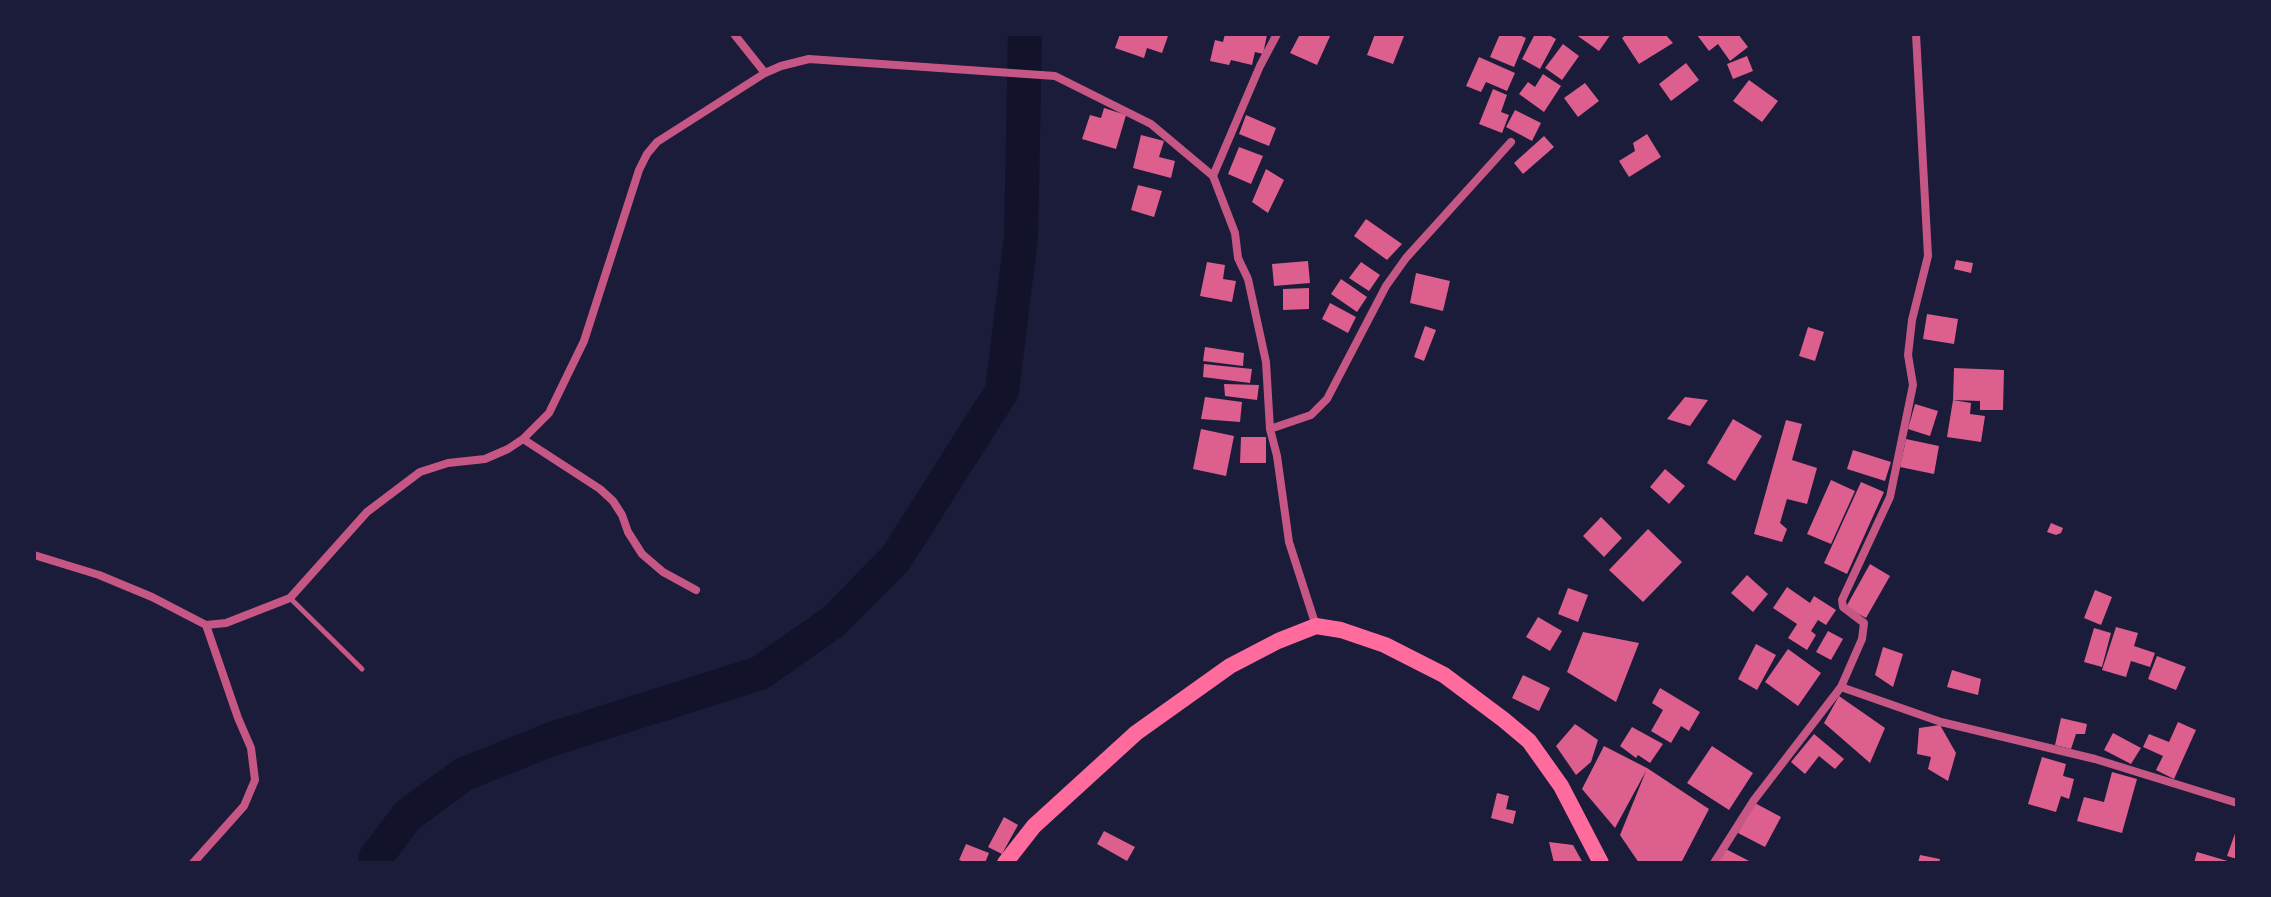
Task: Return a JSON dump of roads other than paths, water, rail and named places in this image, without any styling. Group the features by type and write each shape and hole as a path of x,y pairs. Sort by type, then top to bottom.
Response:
{"highway":[{"path":"1005,863 1034,826 1136,733 1230,666 1278,641 1316,626 1341,630 1385,645 1444,675 1529,741 1561,786 1601,863"}],"street":[{"path":"734,34 765,73"},
{"path":"1213,176 1277,34"},
{"path":"1714,863 1754,800 1841,687 1862,639 1864,623 1843,607 1842,600 1890,497 1913,385 1908,355 1912,320 1928,256 1916,34"},
{"path":"34,555 99,575 152,597 206,625 226,623 290,598 367,512 420,472 448,463 485,459 523,439 549,413 584,341 639,170 647,154 657,142 765,73 809,59 1055,76 1151,124 1213,176 1235,233 1238,258 1248,279 1266,362 1270,429 1277,456 1289,542 1316,626"},
{"path":"1270,429 1311,415 1327,399 1386,286 1406,258 1511,142"},
{"path":"523,439 600,489 613,501 642,554 663,572 696,590"},
{"path":"193,863 244,806 255,780 251,748 206,625"},
{"path":"1841,687 1941,722 2095,759 2237,803"}],"lane":[{"path":"290,598 362,669"}],"waterway":[{"path":"375,863 376,857 408,815 464,774 552,739 760,673 834,621 896,558 1002,391 1021,237 1025,34"}]}
